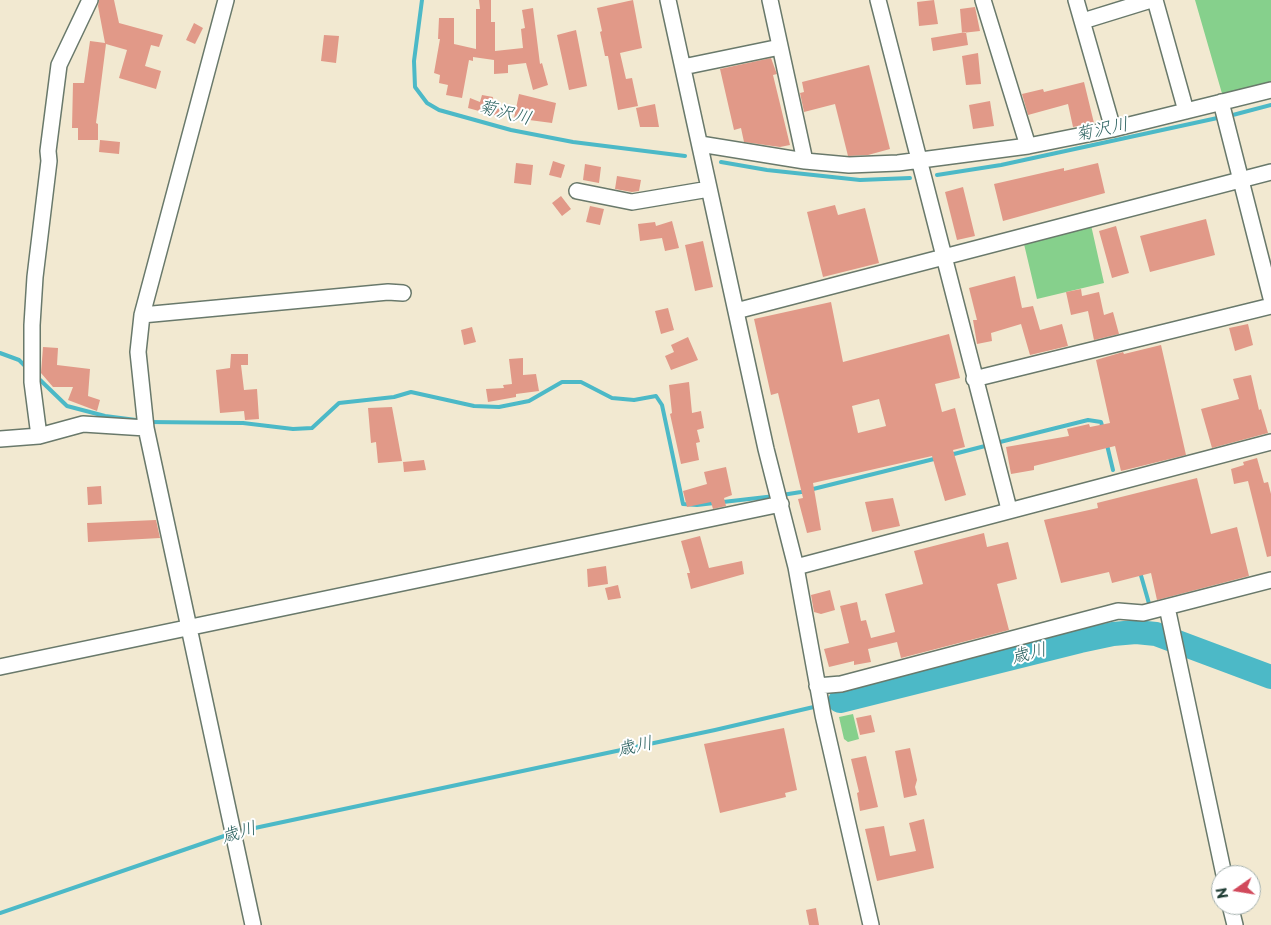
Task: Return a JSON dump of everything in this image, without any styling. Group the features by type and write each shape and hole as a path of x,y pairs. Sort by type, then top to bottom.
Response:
{"street":[{"path":"39,436 32,382 32,325 35,277 49,161 48,151 59,65 90,0"},
{"path":"226,0 142,315 138,352 146,428 253,925"},
{"path":"668,0 766,449 796,567 818,693 870,925"},
{"path":"770,0 805,161"},
{"path":"878,0 1009,509"},
{"path":"983,0 1028,146"},
{"path":"1076,0 1113,128"},
{"path":"1083,21 1153,0 1186,110"},
{"path":"683,67 780,47"},
{"path":"700,144 805,161 849,165 919,161 1028,146 1186,110 1222,105 1271,90"},
{"path":"1222,105 1271,298"},
{"path":"736,311 1271,172"},
{"path":"576,190 632,202 709,189"},
{"path":"142,315 388,292 403,293"},
{"path":"974,379 1271,306"},
{"path":"0,439 39,436 83,424 146,428"},
{"path":"796,567 1009,509 1271,442"},
{"path":"0,667 445,572 781,504"},
{"path":"818,693 841,684 1118,612 1143,613 1167,608 1271,580"},
{"path":"1167,608 1222,865"}],"green space":[{"path":"1195,0 1271,0 1271,85 1223,97"},
{"path":"1091,225 1104,283 1037,299 1024,244"},
{"path":"853,714 859,739 848,742 844,739 839,717"}],"building":[{"path":"99,0 114,0 119,23 163,35 159,47 151,45 145,66 161,71 156,89 119,78 127,50 106,44 96,123 98,124 98,140 78,140 78,128 72,128 73,83 84,83 90,41 105,43 98,6"},
{"path":"479,0 491,0 491,22 495,22 495,51 523,48 521,29 525,28 522,10 533,8 540,64 542,63 548,85 533,90 526,63 508,65 508,73 494,74 494,60 473,57 473,61 469,60 462,98 446,95 448,85 439,83 440,75 434,73 440,39 438,39 439,18 454,18 454,44 476,49 476,9 480,9"},
{"path":"633,0 642,48 620,53 626,79 632,78 638,106 618,110 608,56 605,56 600,32 602,31 597,8"},
{"path":"934,0 938,24 919,26 917,2"},
{"path":"975,7 980,31 962,33 960,9"},
{"path":"194,23 203,28 195,44 186,40"},
{"path":"576,30 587,86 569,90 557,35"},
{"path":"966,32 968,45 933,51 931,38"},
{"path":"324,35 339,36 336,63 321,61"},
{"path":"978,53 981,84 966,85 962,56"},
{"path":"771,58 777,74 773,75 790,145 780,147 744,142 741,128 734,130 720,69"},
{"path":"869,65 890,149 868,155 848,156 835,104 804,112 800,93 804,92 802,82"},
{"path":"1084,82 1094,123 1073,127 1068,104 1028,115 1022,94 1043,89 1044,92"},
{"path":"519,94 556,103 552,123 514,118"},
{"path":"482,95 493,97 491,106 500,109 497,116 468,108 470,98 480,102"},
{"path":"990,101 994,126 973,129 969,105"},
{"path":"655,104 659,127 640,127 636,108"},
{"path":"100,140 120,142 119,154 99,152"},
{"path":"553,161 565,165 561,178 549,175"},
{"path":"516,163 533,165 531,185 514,183"},
{"path":"1098,163 1105,193 1003,221 994,184 1064,168 1064,171"},
{"path":"585,164 601,167 599,183 583,180"},
{"path":"617,176 641,180 639,191 632,192 615,189"},
{"path":"963,187 975,236 957,240 945,192"},
{"path":"561,196 571,209 562,216 552,203"},
{"path":"835,205 838,215 865,208 879,263 823,277 807,212"},
{"path":"590,206 604,209 600,225 586,222"},
{"path":"1206,219 1215,255 1150,272 1140,236"},
{"path":"672,221 679,248 665,251 662,238 640,241 638,224 655,222 656,226"},
{"path":"1116,226 1129,273 1112,278 1099,231"},
{"path":"703,241 713,287 695,291 685,245"},
{"path":"1015,276 1022,308 1033,306 1040,330 1062,324 1068,346 1030,355 1021,324 991,333 992,341 977,344 973,320 977,320 969,288"},
{"path":"1081,289 1082,296 1099,292 1104,315 1113,312 1119,334 1094,340 1088,311 1071,315 1066,292"},
{"path":"831,302 843,362 949,334 960,378 935,384 942,412 955,408 965,447 953,450 966,495 945,501 932,456 813,483 821,530 807,533 798,499 803,498 778,393 771,395 754,319","holes":["879,399 886,426 858,433 852,406"]},
{"path":"668,308 674,330 661,334 655,311"},
{"path":"1248,324 1253,345 1235,351 1229,328"},
{"path":"472,327 476,342 464,345 461,330"},
{"path":"688,337 698,360 671,370 665,356 674,352 671,345"},
{"path":"1161,345 1186,455 1121,471 1115,446 1034,466 1034,470 1011,474 1006,447 1069,436 1067,429 1089,424 1090,427 1110,423 1096,360 1123,352 1124,354"},
{"path":"43,347 58,348 57,365 90,369 88,396 100,400 97,411 68,400 73,387 53,387 41,373"},
{"path":"231,354 248,354 248,365 241,365 244,390 257,389 259,419 245,420 244,411 220,413 216,370 230,368"},
{"path":"523,358 523,375 536,374 539,391 516,394 516,397 488,402 486,389 504,388 503,385 512,384 509,359"},
{"path":"1251,375 1259,410 1261,409 1268,433 1212,448 1201,409 1239,399 1233,379"},
{"path":"689,382 692,413 701,411 704,428 697,430 700,442 696,443 699,460 681,464 670,414 672,413 669,385"},
{"path":"392,407 402,461 378,463 376,442 371,443 368,408"},
{"path":"1257,458 1264,483 1268,482 1271,494 1271,556 1267,557 1248,481 1234,484 1231,469 1244,465 1243,462"},
{"path":"424,460 426,470 404,472 403,462"},
{"path":"726,467 732,495 724,498 726,506 713,509 711,502 687,507 683,491 707,484 704,472"},
{"path":"1197,478 1211,534 1237,527 1249,576 1157,600 1151,573 1112,583 1109,572 1061,583 1044,520 1098,508 1097,503"},
{"path":"101,486 102,504 88,505 87,487"},
{"path":"893,498 900,526 872,532 865,502"},
{"path":"156,520 160,538 88,542 87,523"},
{"path":"984,533 987,547 1008,542 1017,579 997,584 1009,630 901,658 897,642 868,649 871,662 854,665 854,661 829,667 824,649 849,643 840,606 857,602 861,621 866,620 871,638 895,632 885,594 923,584 914,551"},
{"path":"700,536 709,568 742,561 744,574 691,589 687,573 690,573 681,541"},
{"path":"606,566 608,584 588,587 587,569"},
{"path":"618,585 621,598 608,600 605,588"},
{"path":"830,590 835,610 821,614 814,612 811,595"},
{"path":"871,715 875,732 860,735 856,718"},
{"path":"784,728 797,790 785,793 786,797 720,813 704,744"},
{"path":"910,748 917,780 915,787 917,795 904,798 895,751"},
{"path":"866,756 878,807 860,811 857,793 859,792 851,759"},
{"path":"924,819 934,868 877,881 865,829 884,826 890,856 916,851 909,823"},
{"path":"816,908 819,925 809,925 806,910"}],"waterway":[{"name":"菊沢川","path":"422,0 414,61 415,87 427,103 439,110 511,130 573,142 685,156"},
{"name":"菊沢川","path":"1229,116 1271,105"},
{"name":"菊沢川","path":"937,175 1001,165 1222,117"},
{"name":"菊沢川","path":"721,162 767,170 860,180 910,178"},
{"path":"0,353 19,360 28,369"},
{"path":"37,377 67,406 105,416 136,420"},
{"path":"148,422 243,423 293,429 312,428 339,403 394,397 411,392 474,406 499,407 529,401 562,382 581,382 612,398 634,400 656,396 662,405 683,504 697,505 775,496"},
{"path":"996,443 1088,420 1101,422 1103,429"},
{"path":"950,455 989,445"},
{"path":"1107,445 1113,470"},
{"path":"782,495 938,458"},
{"path":"1140,572 1150,607"},
{"name":"歳川","path":"840,701 1080,641 1113,634 1136,632 1156,634 1271,677"},
{"name":"歳川","path":"825,704 840,701"},
{"name":"歳川","path":"236,832 715,730 818,706"},
{"name":"歳川","path":"0,913 230,834"}]}
